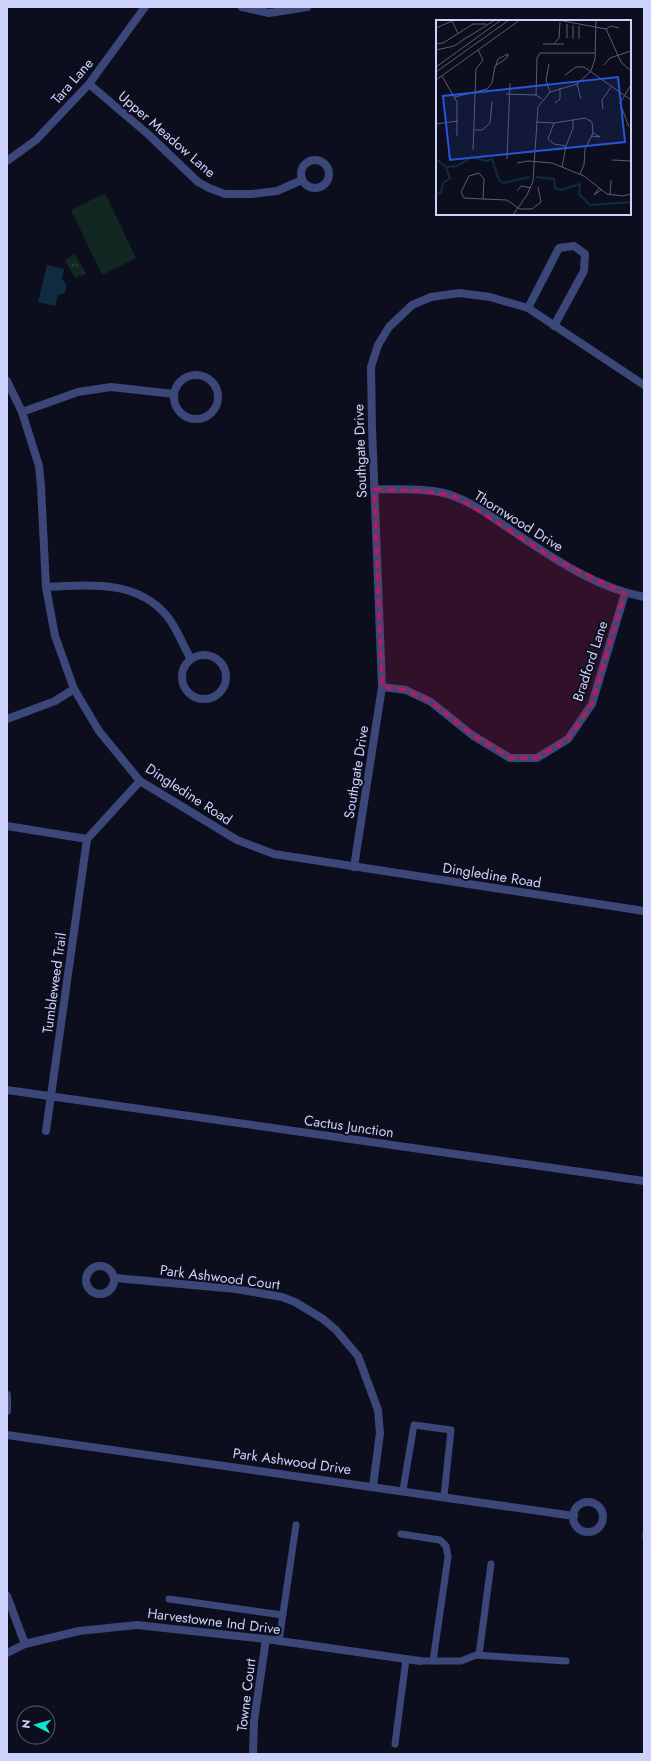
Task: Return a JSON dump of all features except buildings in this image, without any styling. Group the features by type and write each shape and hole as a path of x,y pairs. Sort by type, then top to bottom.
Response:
{"street":[{"name":"Tara Lane","path":"7,161 36,140 89,84 145,7"},
{"path":"242,7 253,11 269,13 307,7"},
{"name":"Upper Meadow Lane","path":"89,84 149,135 198,182 209,188 225,194 252,194 277,191 302,180"},
{"path":"528,308 559,248 574,246 585,254 584,271 554,326"},
{"name":"Southgate Drive","path":"354,867 382,687 371,367 378,345 389,327 412,305 431,297 444,294 460,293 490,297 528,308 644,385"},
{"path":"199,375 211,381 218,394 217,401 210,414 204,418 189,418 178,409 174,403 174,394 179,382 185,378 199,375"},
{"name":"Dingledine Road","path":"7,381 22,412 39,466 46,587 55,636 74,690 100,731 140,781 237,840 274,854 644,911"},
{"path":"22,412 78,392 111,387 174,394"},
{"name":"Thornwood Drive","path":"374,489 425,490 455,496 480,509 563,564 585,576 625,593 644,597"},
{"path":"46,587 98,584 126,590 151,601 167,616 191,659"},
{"name":"Bradford Lane","path":"382,687 406,690 431,702 472,735 510,758 537,758 568,739 592,704 625,593"},
{"path":"200,655 207,655 219,661 226,674 226,681 218,694 205,699 191,695 186,689 182,676 183,668 191,659 200,655"},
{"path":"7,719 55,701 74,690"},
{"path":"7,826 87,839 140,781"},
{"name":"Tumbleweed Trail","path":"46,1131 87,839"},
{"name":"Cactus Junction","path":"7,1090 51,1098 644,1181"},
{"name":"Park Ashwood Court","path":"115,1278 236,1289 282,1297 295,1302 323,1319 336,1330 358,1356 378,1410 380,1433 373,1486"},
{"path":"7,1395 7,1411"},
{"name":"Park Ashwood Drive","path":"7,1435 403,1490 574,1516"},
{"path":"7,1596 26,1644"},
{"name":"Harvestowne Ind Drive","path":"7,1653 26,1644 80,1631 137,1625 279,1641 420,1661"},
{"name":"Towne Court","path":"253,1754 254,1721 266,1640"}],"lane":[{"path":"403,1490 414,1425 451,1430 444,1496"},
{"path":"279,1641 296,1525"},
{"path":"401,1534 440,1540 446,1546 448,1557 433,1661"},
{"path":"479,1655 491,1564"},
{"path":"169,1599 282,1616"},
{"path":"420,1661 461,1661 479,1655 566,1661"},
{"path":"396,1744 406,1659"}],"highlighted area":[{"path":"374,489 425,491 455,496 557,560 625,593 592,704 568,739 537,758 510,758 472,735 431,702 406,690 382,687"}],"green space":[{"path":"105,193 136,258 102,275 71,210"},
{"path":"75,254 86,273 75,278 65,260"}],"water":[{"path":"47,265 64,269 62,279 66,284 66,290 63,294 58,295 55,306 38,302"}],"waterway":[{"path":"644,1533 644,1538"}]}
